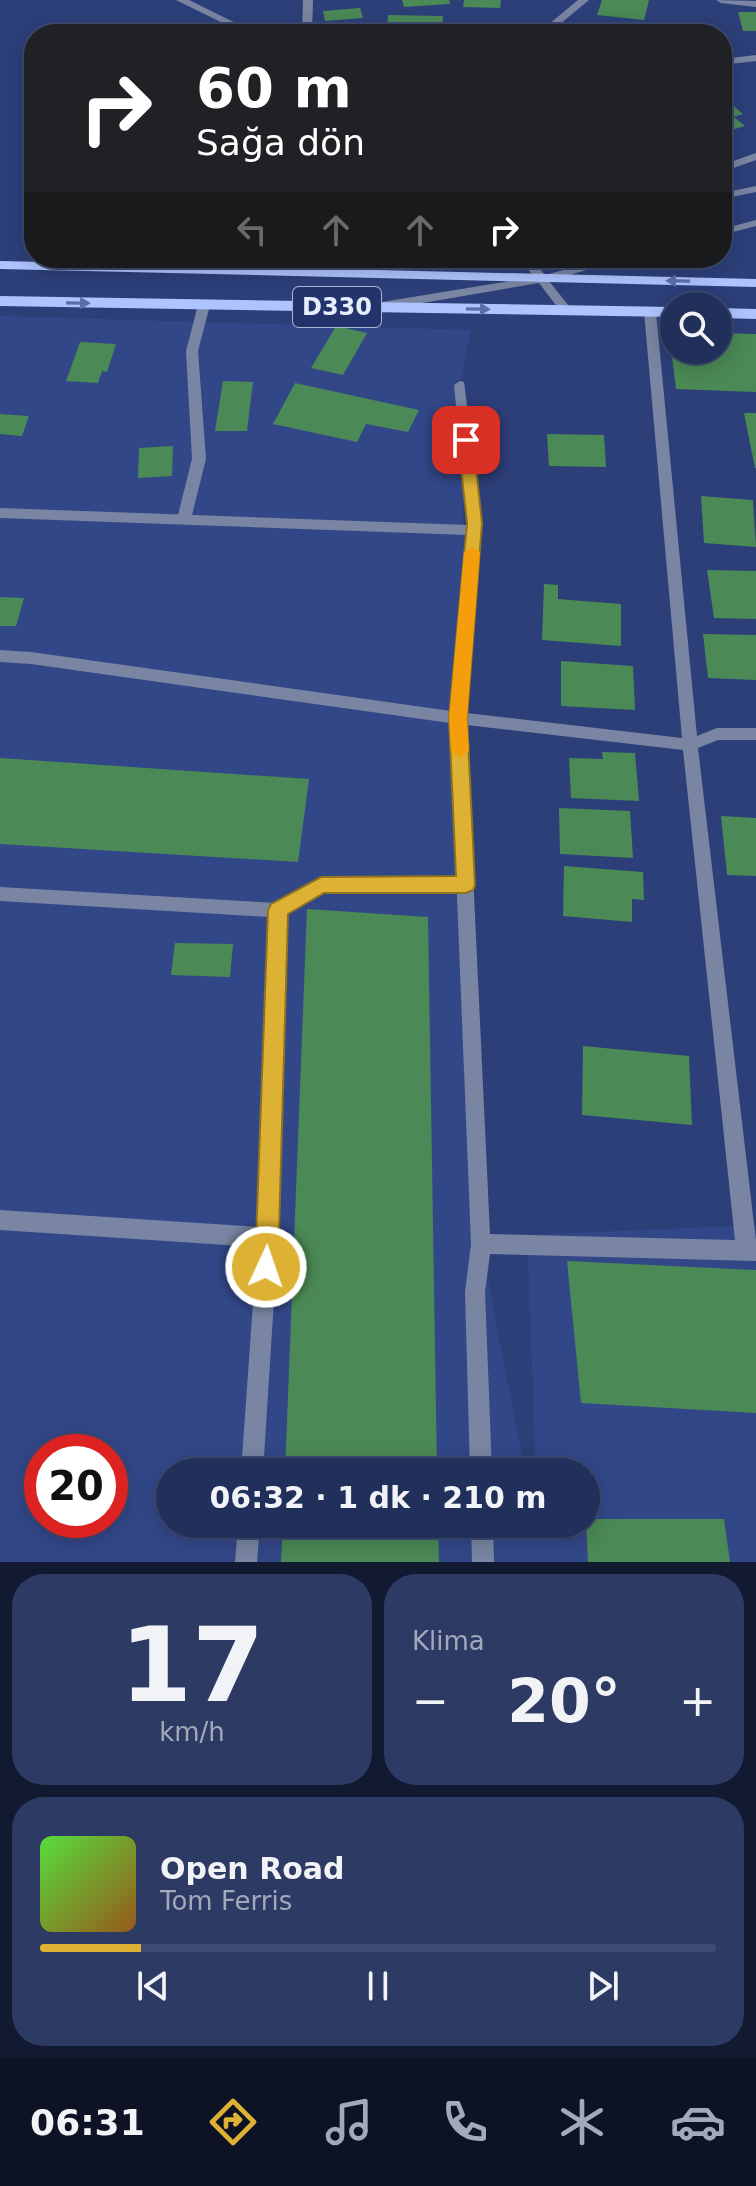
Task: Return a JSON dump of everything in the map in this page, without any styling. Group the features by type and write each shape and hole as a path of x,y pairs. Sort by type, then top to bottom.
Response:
{"main road":[{"name":"D330","path":"0,265 24,265"},
{"name":"D330","path":"375,268 542,279 756,283"},
{"name":"D330","path":"0,301 660,312"},
{"path":"732,313 756,314"}],"street":[{"path":"181,0 232,24"},
{"path":"307,24 308,0"},
{"path":"554,24 584,0"},
{"path":"721,0 756,4"},
{"path":"732,61 756,58"},
{"path":"732,165 756,156"},
{"path":"732,194 756,189"},
{"path":"732,229 756,223"},
{"path":"533,268 566,310"},
{"path":"377,307 542,279 583,268"},
{"path":"184,519 199,459 192,351 204,305"},
{"path":"481,1244 751,1251 690,745 650,312"},
{"path":"460,385 474,530 458,718 481,1244 475,1292 481,1458"},
{"path":"0,513 474,530"},
{"path":"0,656 458,718 690,745 717,734 756,734"},
{"path":"0,894 278,910 321,885 466,885"},
{"path":"253,1458 268,1238 278,910"},
{"path":"0,1220 268,1238"},
{"path":"246,1562 248,1538"},
{"path":"482,1538 483,1562"}],"shaded area":[{"path":"0,316 471,330 460,385 481,1244 522,1458 156,1458 156,1538 600,1538 600,1458 535,1458 527,1235 756,1225 756,1562 0,1562"}],"building":[{"path":"402,0 449,0 450,4 404,7"},
{"path":"464,0 501,0 500,8 463,7"},
{"path":"602,0 649,0 644,20 597,15"},
{"path":"360,8 363,18 325,21 323,11"},
{"path":"738,12 756,12 756,31 743,31"},
{"path":"388,15 443,16 443,24 388,24"},
{"path":"732,105 743,114 734,117 745,126 732,130"},
{"path":"336,326 367,333 343,375 311,368"},
{"path":"732,333 756,334 756,392 676,389 673,364 732,364"},
{"path":"80,342 116,344 107,372 102,371 98,383 66,381"},
{"path":"223,381 253,382 247,431 215,431"},
{"path":"295,383 419,410 408,432 366,424 357,442 273,424"},
{"path":"744,413 756,413 756,468 755,468"},
{"path":"0,414 29,416 22,436 0,434"},
{"path":"547,434 604,435 606,467 549,466"},
{"path":"173,446 172,476 138,478 139,448"},
{"path":"701,496 753,500 756,547 704,543"},
{"path":"707,570 756,571 756,619 714,618"},
{"path":"544,584 558,585 558,599 621,604 621,646 542,640"},
{"path":"0,597 24,598 16,626 0,626"},
{"path":"703,634 756,635 756,680 708,678"},
{"path":"561,661 633,666 635,710 561,706"},
{"path":"602,752 635,753 639,801 571,798 569,758 603,759"},
{"path":"0,758 309,779 298,862 0,844"},
{"path":"559,808 630,811 633,858 560,854"},
{"path":"721,816 756,818 756,876 727,875"},
{"path":"564,866 643,872 644,900 632,899 632,922 563,916"},
{"path":"307,909 428,917 437,1458 286,1458"},
{"path":"175,943 233,944 230,977 171,975"},
{"path":"583,1046 689,1056 692,1125 582,1115"},
{"path":"567,1261 756,1270 756,1413 581,1403"},
{"path":"600,1519 724,1519 730,1562 588,1562 587,1538 600,1538"},
{"path":"282,1538 438,1538 439,1562 281,1562"}],"slow traffic":[{"path":"460,751 458,718 472,552"}],"route":[{"path":"266,1267 278,910 321,885 466,885 458,718 475,523 466,440"}]}
